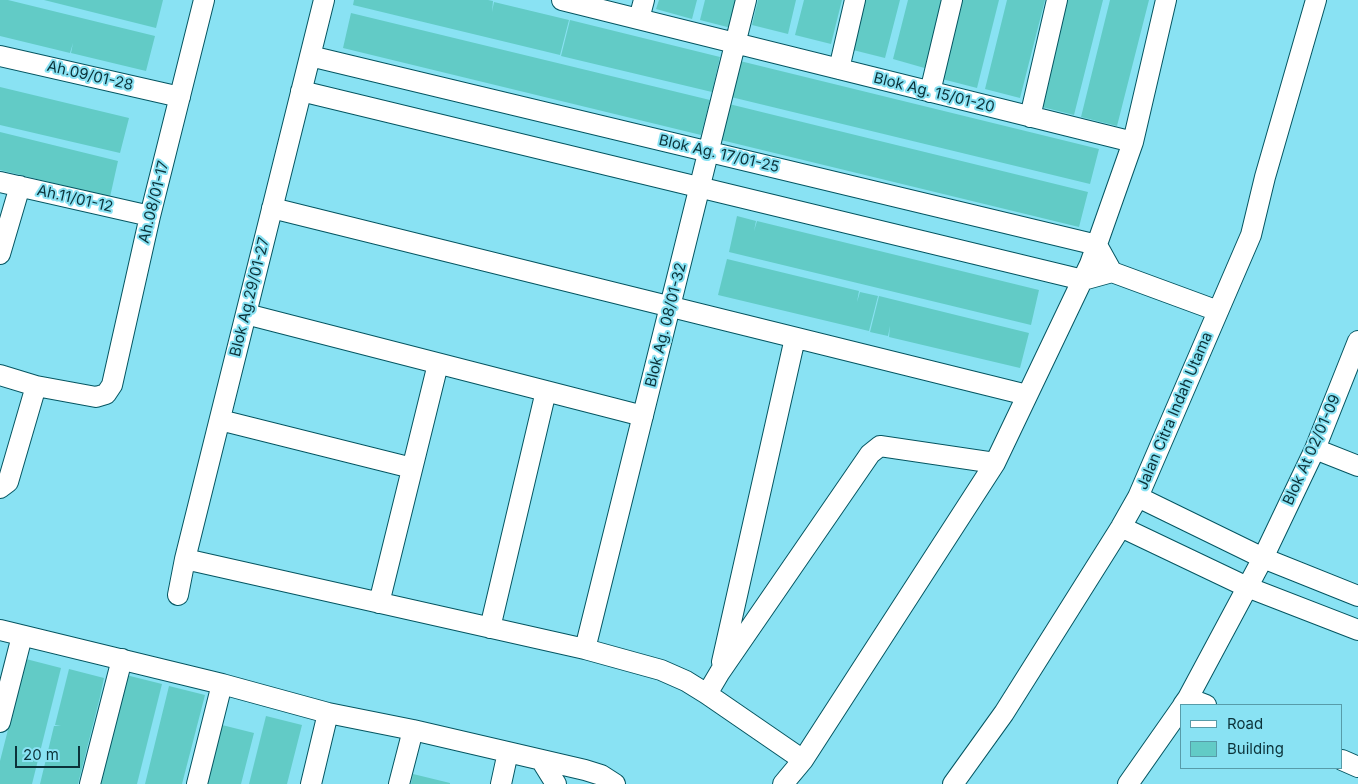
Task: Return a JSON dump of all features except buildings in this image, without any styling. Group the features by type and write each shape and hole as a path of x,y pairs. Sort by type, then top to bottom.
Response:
{"street":[{"name":"Ah.08/01-17","path":"36,386 96,397 106,394 112,385 150,216 204,0"},
{"name":"Blok Ag.29/01-27","path":"178,595 185,559 324,0"},
{"name":"Blok Ag. 15/01-20","path":"562,0 642,10 736,43 1133,142"},
{"name":"Blok Ag. 08/01-32","path":"585,649 746,0"},
{"path":"839,69 855,0"},
{"path":"930,92 952,0"},
{"path":"1030,116 1057,0"},
{"path":"783,784 803,760 995,463 1090,264 1133,142 1166,0"},
{"name":"Jalan Citra Indah Utama","path":"953,784 1004,713 1138,497 1251,235 1265,176 1316,0"},
{"name":"Ah.09/01-28","path":"0,56 180,97"},
{"name":"Blok Ag. 17/01-25","path":"310,56 1097,245"},
{"path":"301,91 1082,280 1112,272 1218,311"},
{"name":"Ah.11/01-12","path":"0,182 150,216"},
{"path":"0,254 20,186"},
{"path":"272,208 1027,395"},
{"path":"1097,245 1112,272"},
{"path":"246,314 643,416"},
{"path":"720,672 795,338"},
{"name":"Blok At 02/01-09","path":"1190,704 1263,558 1314,449 1357,344"},
{"path":"379,603 438,364"},
{"path":"0,375 36,386 8,482 0,488"},
{"path":"490,628 546,392"},
{"path":"220,420 412,468"},
{"path":"707,694 720,672 870,454 880,446 995,463"},
{"path":"1314,449 1358,466"},
{"path":"1138,497 1263,558 1358,596"},
{"path":"1121,527 1247,587 1358,630"},
{"path":"185,559 585,649 661,670 686,681 707,694 803,760"},
{"path":"0,630 222,684 328,713 413,730 601,774 615,784"},
{"path":"1,713 22,636"},
{"path":"90,784 122,660"},
{"path":"197,784 222,684"},
{"path":"311,784 328,713"},
{"name":"Blok At 02/01-09","path":"1128,784 1180,717"},
{"path":"400,784 413,730"},
{"path":"501,784 508,752"},
{"path":"541,760 556,784"},
{"path":"1343,760 1358,767"}]}
